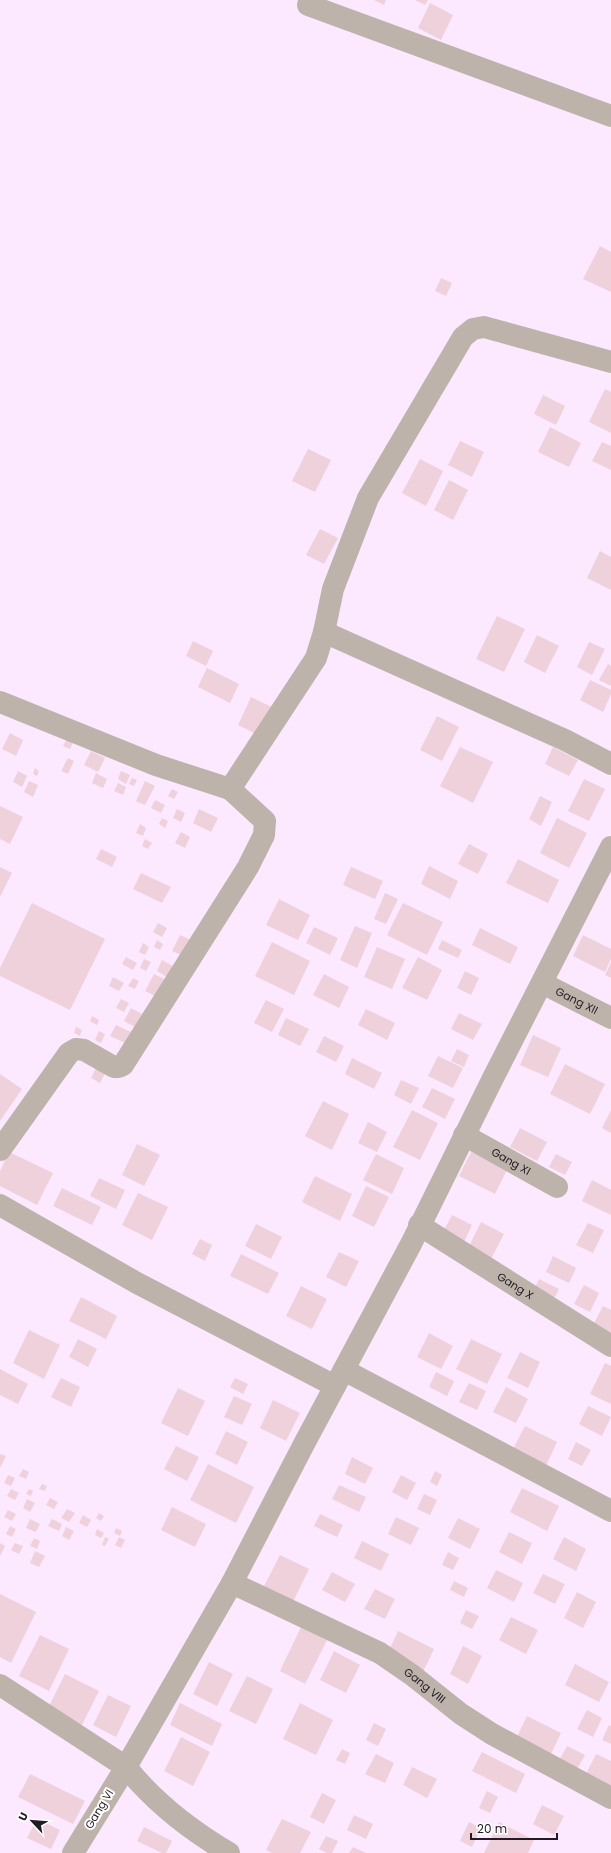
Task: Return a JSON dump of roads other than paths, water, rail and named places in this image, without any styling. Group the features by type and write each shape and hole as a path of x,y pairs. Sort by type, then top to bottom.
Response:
{"street":[{"path":"308,5 611,116"},
{"path":"230,789 316,658 324,632 333,589 368,498 463,337 472,329 484,327 611,362"},
{"path":"324,632 565,740 611,764"},
{"path":"0,702 156,765 230,789 265,821 264,835 248,867 123,1065 114,1067 84,1050 76,1049 69,1053 0,1150"},
{"name":"Gang VI","path":"73,1853 117,1779 126,1767 232,1583 419,1225 611,847"},
{"name":"Gang XII","path":"542,983 611,1018"},
{"name":"Gang XI","path":"464,1135 557,1187"},
{"path":"0,1205 137,1283 339,1378 611,1511"},
{"name":"Gang X","path":"419,1225 611,1346"},
{"name":"Gang VIII","path":"232,1583 380,1653 412,1675 461,1714 492,1734 611,1798"},
{"path":"0,1685 126,1767 157,1802 200,1835 229,1853"}]}
